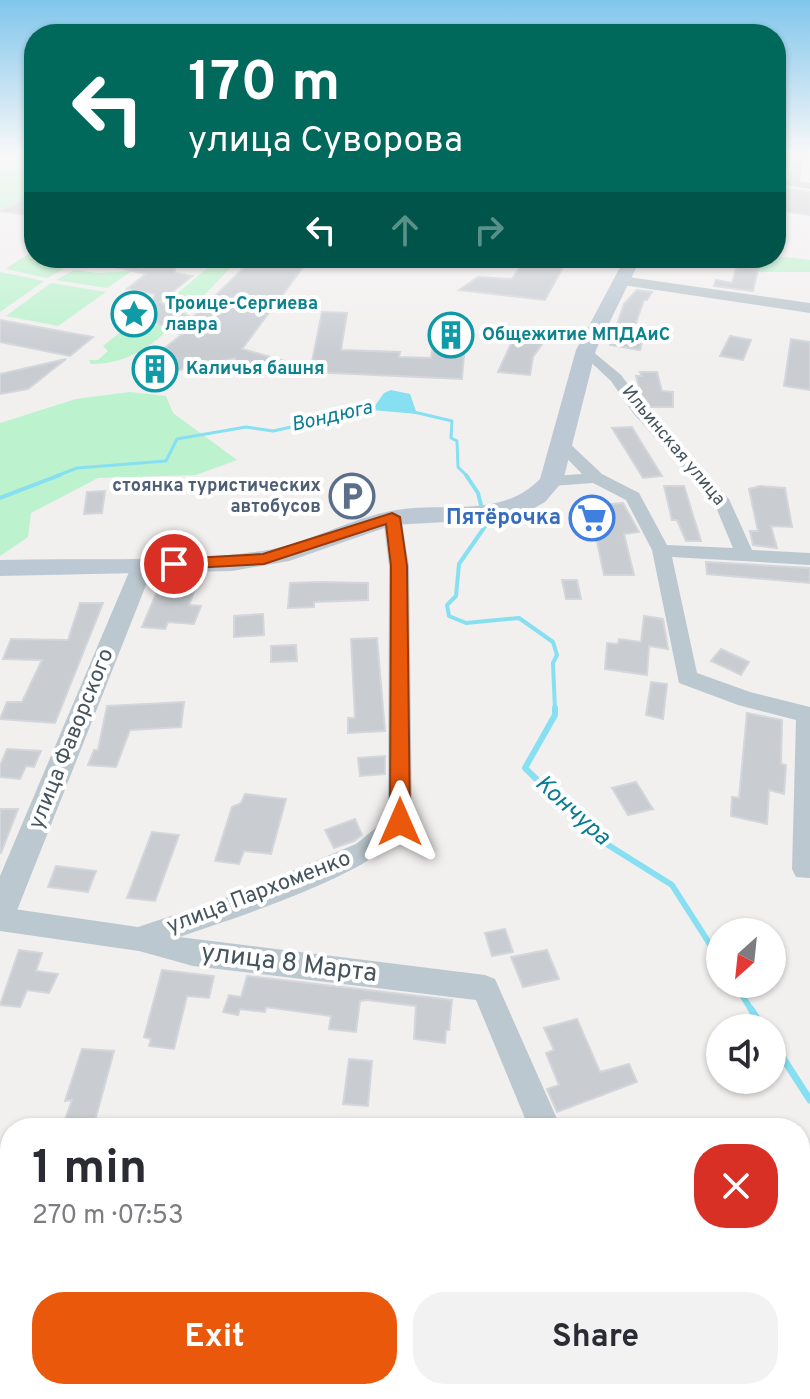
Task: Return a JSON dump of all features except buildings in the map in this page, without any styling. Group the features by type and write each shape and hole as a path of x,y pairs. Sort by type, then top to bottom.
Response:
{"main road":[{"path":"0,568 264,559 392,517 498,512 540,498 551,481 586,350 628,268"}],"street":[{"path":"621,281 810,308"},
{"name":"Ильинская улица","path":"586,350 616,378 639,410 723,503 744,553"},
{"path":"561,444 596,478 633,497 661,550 687,678 746,699 808,715 805,869"},
{"path":"551,481 596,478"},
{"name":"улица Пархоменко","path":"139,939 239,905 365,852 400,822 399,566 392,517"},
{"path":"661,550 810,559"},
{"name":"улица Фаворского","path":"0,913 143,565"},
{"name":"улица 8 Марта","path":"0,919 139,939 193,953 485,988 541,1118"}],"green space":[{"path":"24,257 24,268 64,269 47,278 6,269"},
{"path":"786,257 810,260 810,272 760,272 755,268 786,268"},
{"path":"208,268 230,268 186,314 181,307 162,306"},
{"path":"74,270 98,273 132,271 107,288 56,280"},
{"path":"0,272 44,281 0,312"},
{"path":"51,283 106,292 58,326 6,316"},
{"path":"155,304 155,308 145,313 143,319 159,324 177,321 168,330 149,346 128,357 91,364 89,360 98,360 108,351 103,346"},
{"path":"130,392 166,396 173,413 237,460 196,475 98,478 31,513 28,537 0,556 0,423 76,399"}],"water":[{"path":"391,390 410,394 417,414 372,410 384,393"}],"waterway":[{"name":"Вондюга","path":"54,477 77,468 166,461 177,439 246,427 273,431 375,409"},
{"name":"Кончура","path":"414,412 452,421 451,438 457,441 458,467 466,475"},
{"name":"Вондюга","path":"0,498 60,475"},
{"name":"Кончура","path":"466,475 478,493 486,525 459,564 456,596 447,605 449,616 466,623 519,618 553,642 557,655 553,663 555,710"},
{"name":"Кончура","path":"555,710 525,768 597,838 672,885 706,938"},
{"name":"Кончура","path":"744,998 752,1011"},
{"name":"Кончура","path":"751,1009 754,1014"},
{"name":"Кончура","path":"786,1063 810,1100"}],"place":[{"name":"Троице-Сергиева лавра","path":"134,314"},
{"name":"Общежитие МПДАиС","path":"451,335"},
{"name":"Каличья башня","path":"155,369"},
{"name":"стоянка туристических автобусов","path":"352,496"},
{"name":"Пятёрочка","path":"592,518"}],"route":[{"path":"174,564 264,559 312,546 392,517 399,566 400,822"}]}
